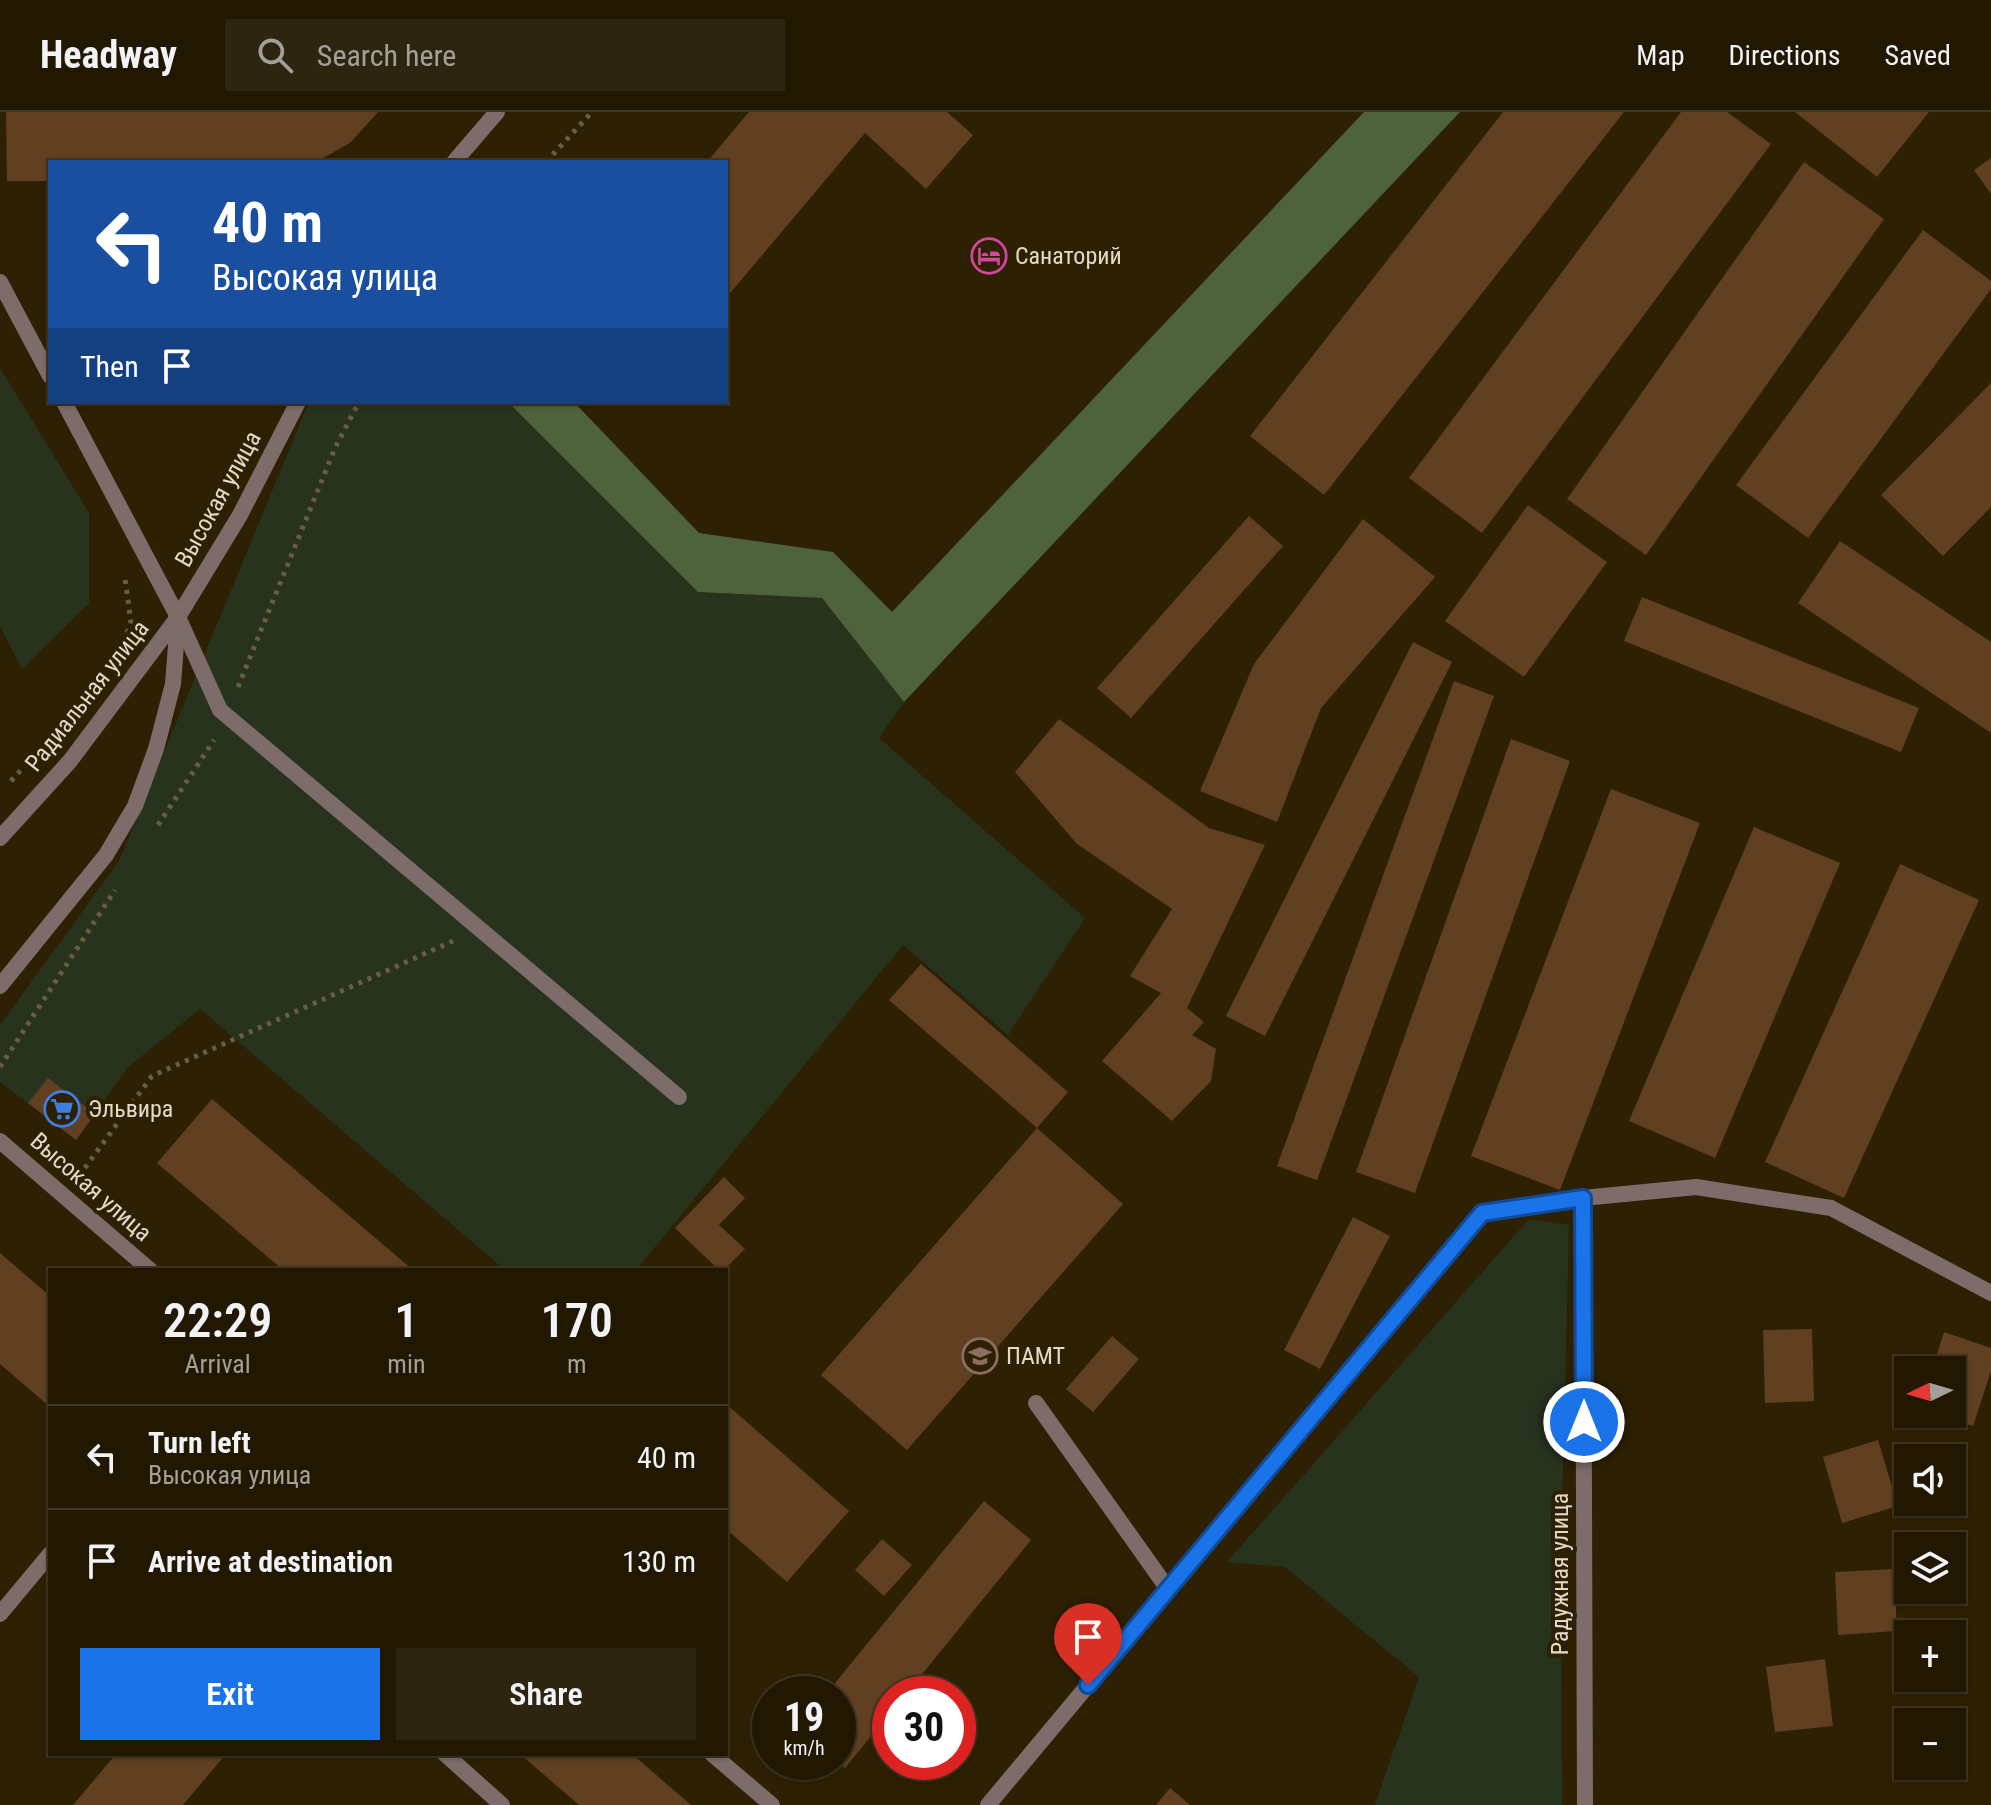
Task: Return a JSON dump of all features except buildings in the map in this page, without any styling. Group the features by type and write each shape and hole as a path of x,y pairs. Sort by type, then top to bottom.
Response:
{"street":[{"path":"456,160 497,112"},
{"path":"0,282 48,372"},
{"path":"65,404 178,617 220,710 679,1097"},
{"name":"Высокая улица","path":"178,617 240,515 297,404"},
{"path":"0,986 106,855 135,806 156,749 173,684 178,617"},
{"name":"Радиальная улица","path":"0,838 70,761 178,617"},
{"name":"Высокая улица","path":"0,1141 148,1268"},
{"path":"988,1805 1482,1213 1583,1198 1696,1187 1831,1208 1991,1293"},
{"name":"Радужная улица","path":"1583,1198 1585,1805"},
{"path":"1036,1403 1168,1589"},
{"path":"0,1614 48,1556"},
{"path":"447,1756 502,1805"},
{"path":"714,1756 772,1805"}],"path":[{"path":"548,160 592,112"},
{"path":"152,834 227,715 335,448 358,404"},
{"path":"120,651 131,623 125,575"},
{"path":"10,782 63,723"},
{"path":"0,1067 119,886"},
{"path":"65,1197 152,1076 481,929"}],"green space":[{"path":"1364,112 1460,112 904,702 822,598 698,592 510,404 576,404 699,533 833,552 892,612"},
{"path":"0,368 89,513 89,603 22,669 0,626"},
{"path":"308,404 510,404 698,592 822,598 904,702 879,738 1085,918 1008,1035 903,945 638,1268 503,1268 200,1009 128,1067 76,1140 0,1082 0,1025 119,861"},
{"path":"1529,1219 1569,1225 1561,1554 1562,1805 1375,1805 1419,1677 1285,1567 1227,1562"}],"place":[{"name":"Санаторий","path":"989,256"},
{"name":"Эльвира","path":"62,1109"},
{"name":"ПАМТ","path":"980,1356"}],"route":[{"path":"1088,1685 1482,1213 1583,1198 1584,1422"}]}
